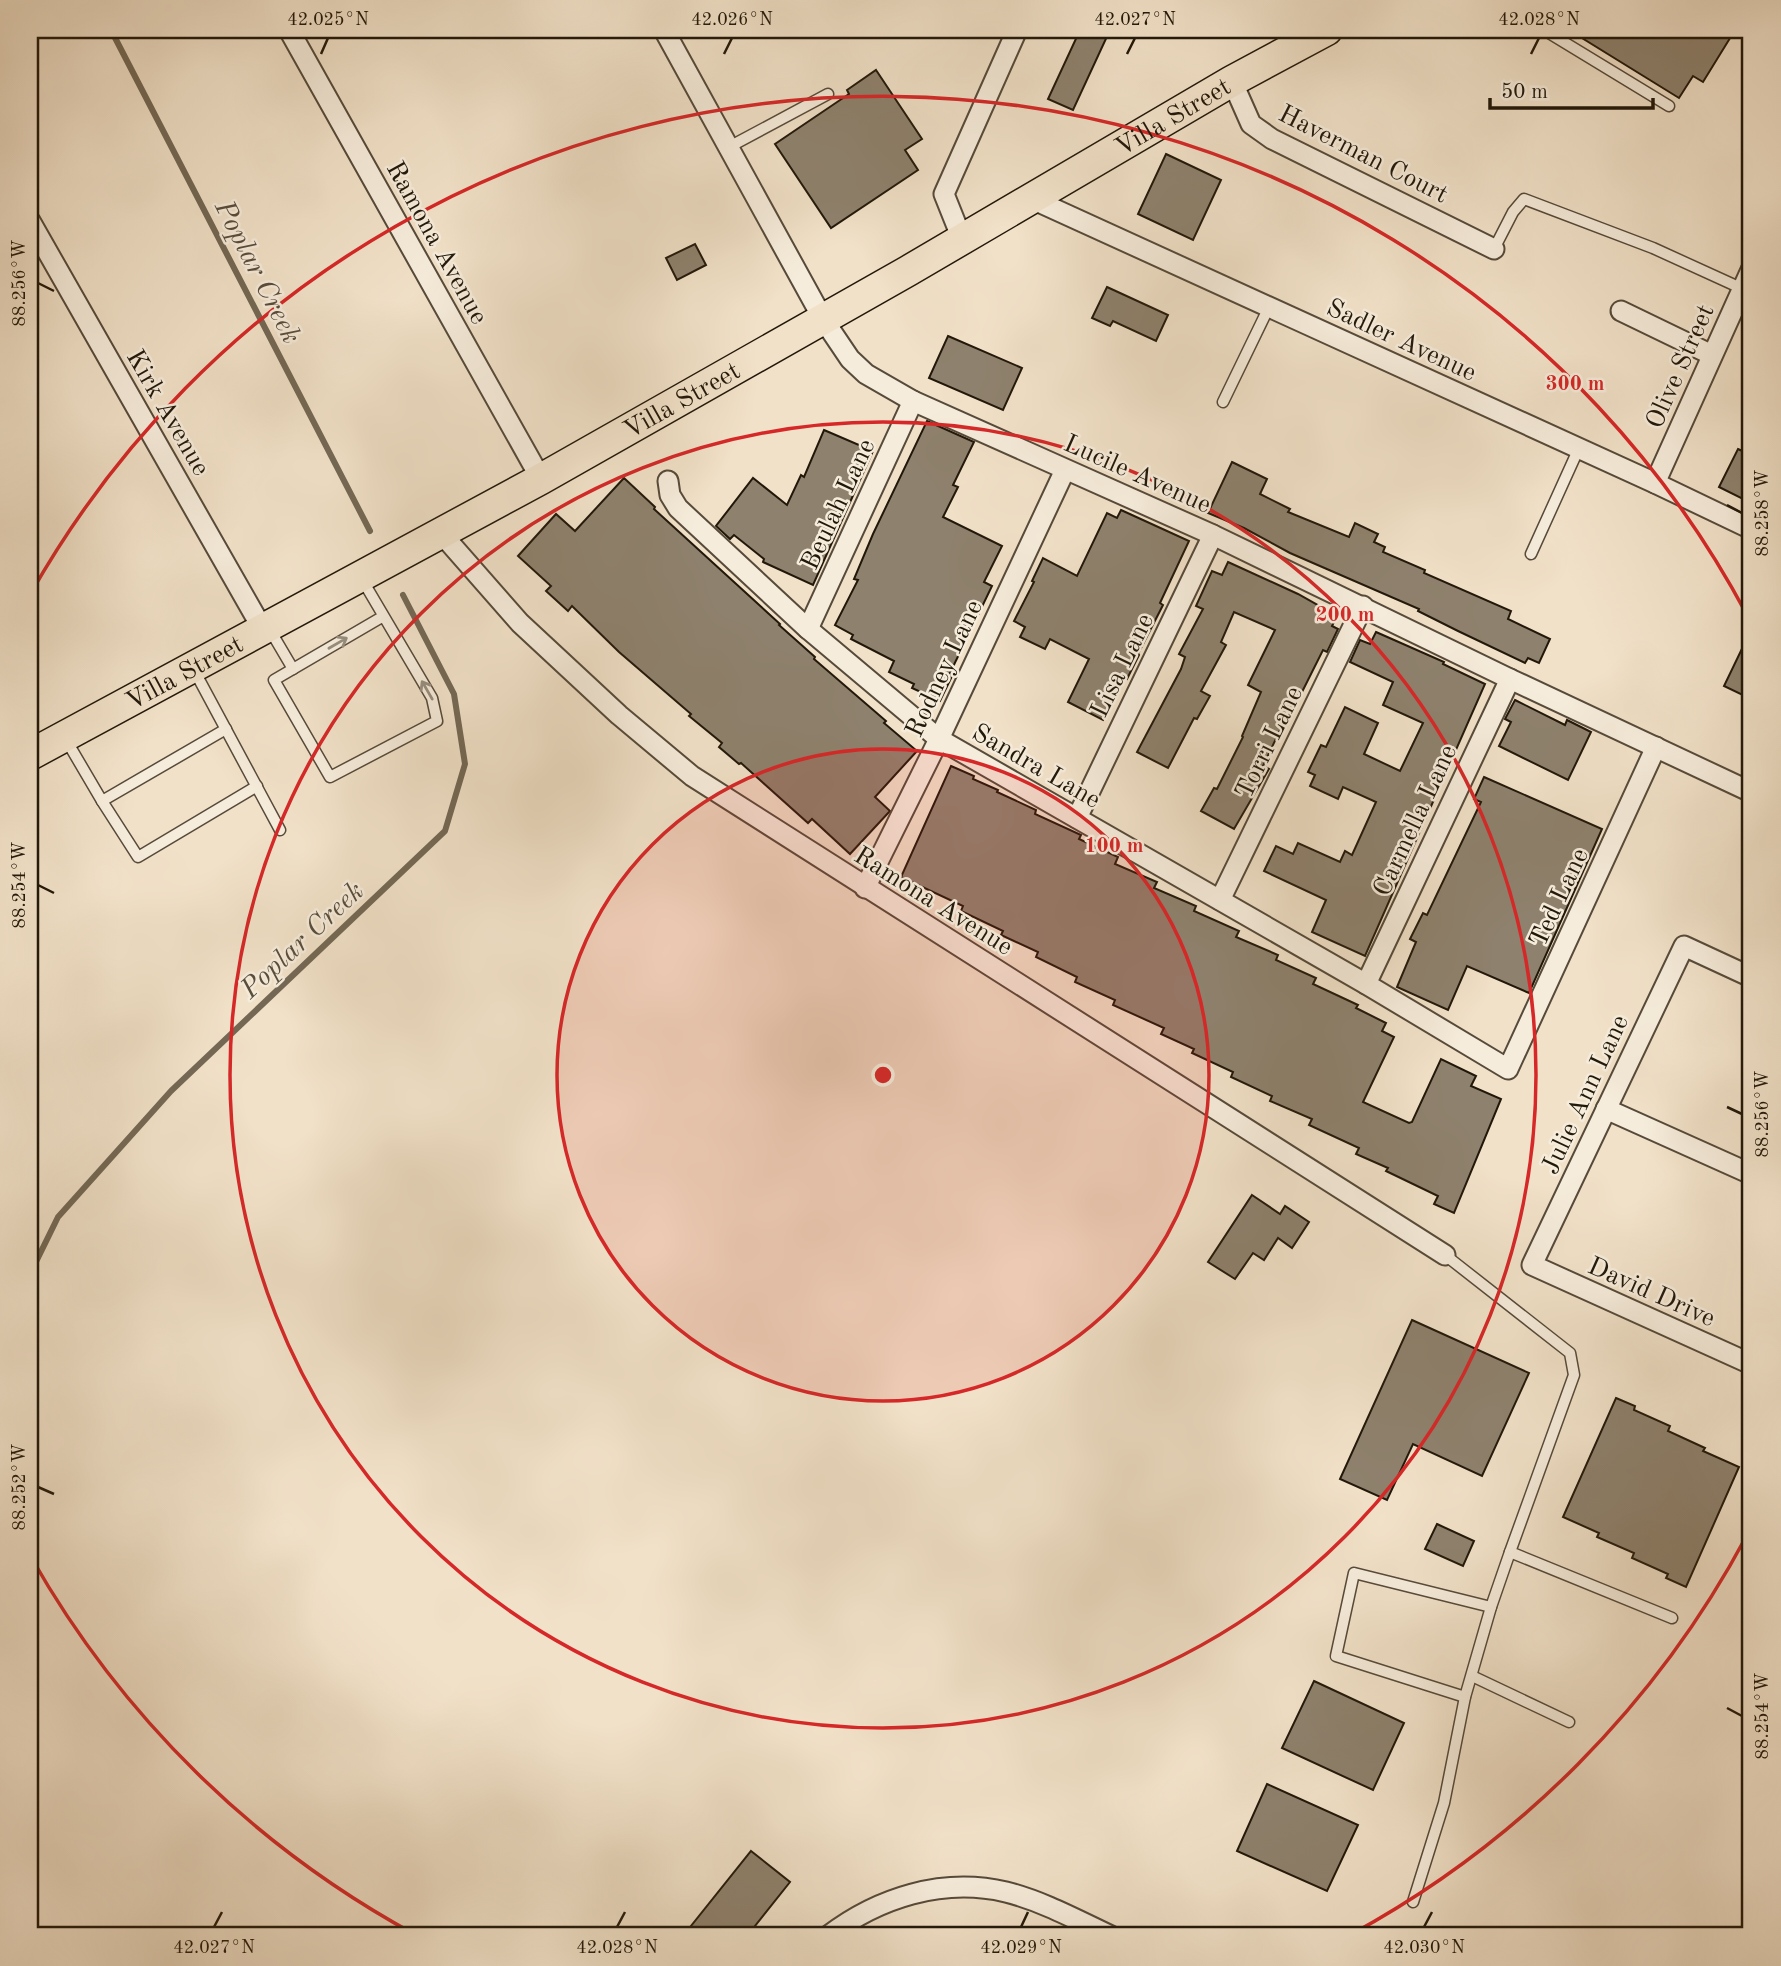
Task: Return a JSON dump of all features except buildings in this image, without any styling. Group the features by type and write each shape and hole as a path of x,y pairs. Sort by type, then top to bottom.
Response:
{"main road":[{"name":"Villa Street","path":"30,755 541,479 824,319 1232,81 1327,30"}],"street":[{"name":"Ramona Avenue","path":"289,30 541,479"},
{"name":"Lucile Avenue","path":"664,30 824,319 850,359 866,374 913,401 1213,535 1751,792"},
{"path":"962,239 944,194 1017,30"},
{"name":"Haverman Court","path":"1232,81 1251,124 1272,139 1494,249"},
{"name":"Sadler Avenue","path":"1030,198 1751,529"},
{"name":"Kirk Avenue","path":"30,221 265,627"},
{"name":"Olive Street","path":"1655,483 1751,270"},
{"path":"1621,311 1712,355"},
{"name":"Beulah Lane","path":"808,629 913,401"},
{"name":"Rodney Lane","path":"865,888 939,739 1065,470"},
{"name":"Sandra Lane","path":"668,481 670,495 678,508 808,629 939,739 1366,984 1508,1069"},
{"name":"Ramona Avenue","path":"441,533 520,623 619,715 692,776 1445,1255"},
{"name":"Lisa Lane","path":"1077,818 1213,535"},
{"name":"Torri Lane","path":"1220,900 1363,606"},
{"name":"Carmella Lane","path":"1366,984 1510,679"},
{"name":"Ted Lane","path":"1508,1069 1656,747"},
{"name":"Julie Ann Lane","path":"1532,1265 1684,946 1751,977"},
{"path":"1606,1109 1751,1174"},
{"name":"David Drive","path":"1532,1265 1751,1364"},
{"path":"828,1936 852,1918 880,1903 948,1887 1006,1892 1077,1929 1111,1936"}],"lane":[{"path":"1544,30 1669,106"},
{"path":"729,147 828,94"},
{"path":"1494,249 1513,212 1524,199 1653,248 1743,289"},
{"path":"1223,402 1269,307"},
{"path":"1531,554 1579,448"},
{"path":"360,576 432,698 437,720 330,777 274,680 382,617"},
{"path":"265,627 293,668"},
{"path":"192,666 280,830"},
{"path":"102,801 226,729"},
{"path":"64,736 138,857 257,786"},
{"path":"1413,1902 1444,1802 1465,1697 1491,1607 1574,1375 1570,1353 1445,1255"},
{"path":"1510,1552 1672,1618"},
{"path":"1465,1697 1336,1656 1354,1573 1491,1607"},
{"path":"1472,1676 1569,1722"}],"waterway":[{"name":"Poplar Creek","path":"111,30 370,531"},
{"name":"Poplar Creek","path":"30,1274 58,1217 171,1091 445,831 465,764 454,694 403,595"}]}
